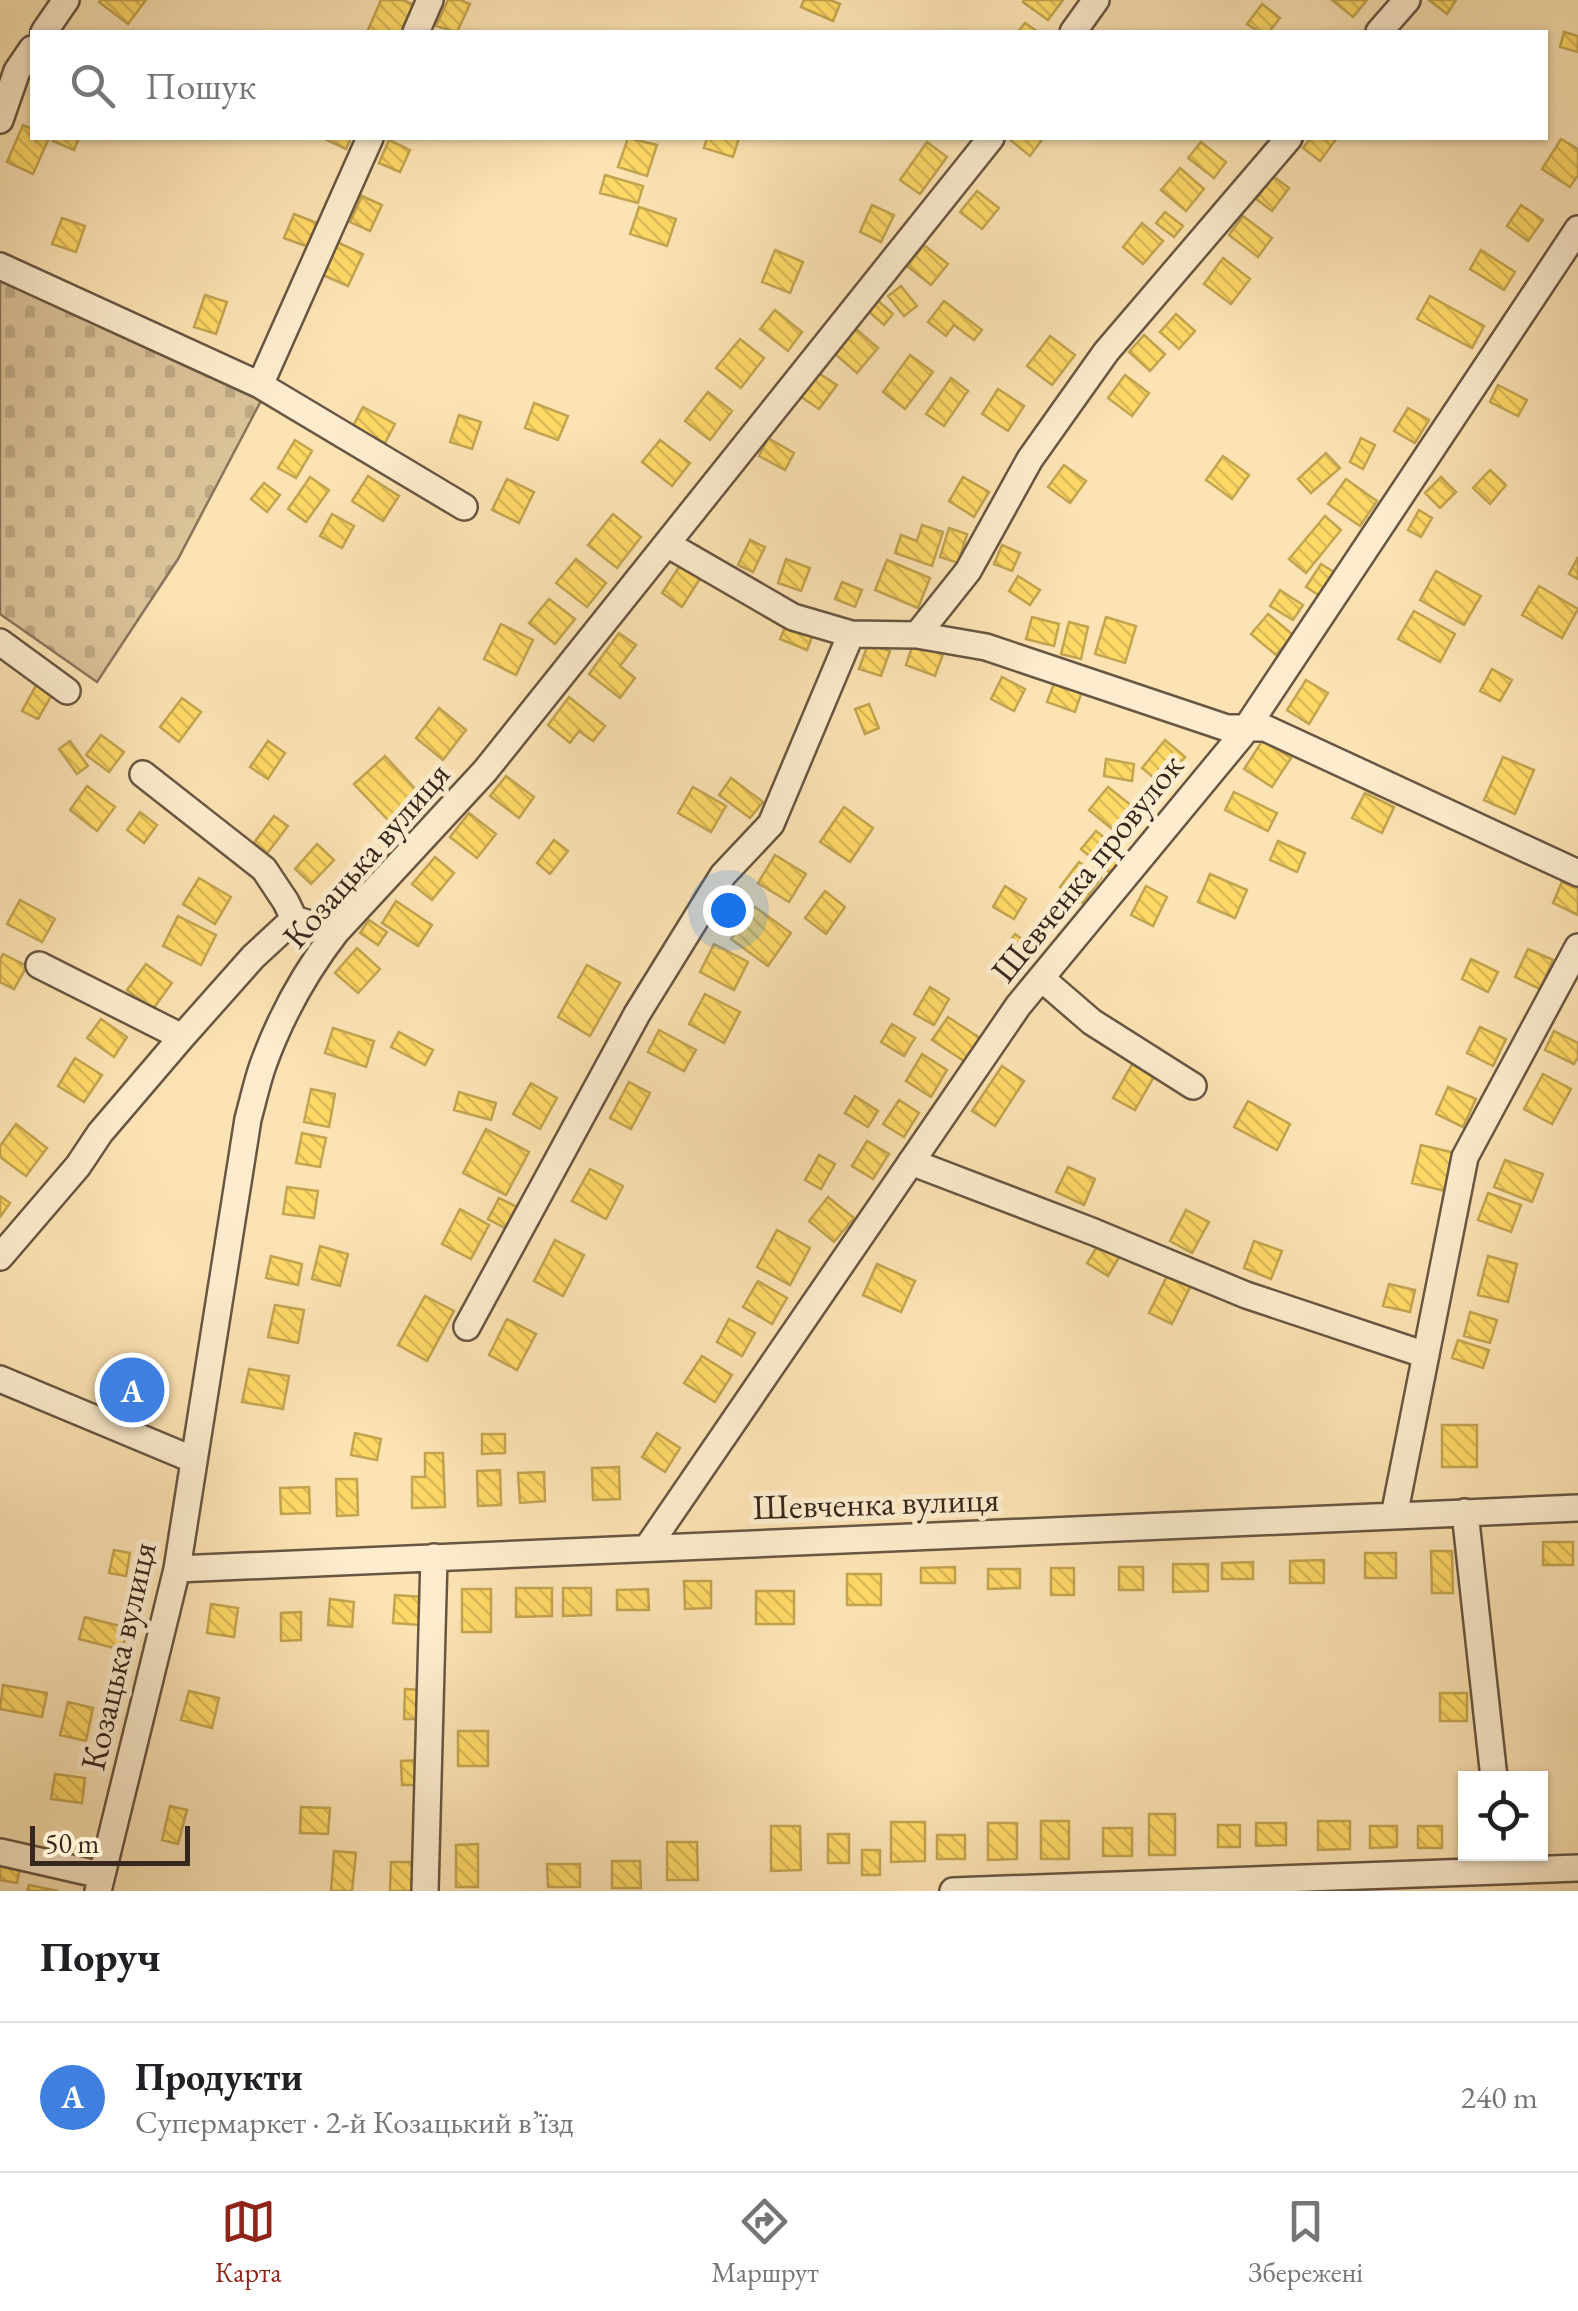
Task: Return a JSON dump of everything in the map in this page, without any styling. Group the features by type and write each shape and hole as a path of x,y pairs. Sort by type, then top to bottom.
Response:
{"street":[{"path":"45,30 66,0"},
{"path":"417,30 430,0"},
{"path":"1074,30 1096,0"},
{"path":"1381,30 1407,0"},
{"path":"0,120 17,72 30,52"},
{"path":"260,385 369,140"},
{"name":"Козацька вулиця","path":"100,1883 177,1568 248,1119 262,1066 281,1024 318,956 336,932 486,771 990,140"},
{"path":"917,635 968,571 1030,459 1106,352 1287,140"},
{"name":"Шевченка провулок","path":"647,1548 1018,1006 1246,728 1578,229"},
{"path":"0,266 260,385 464,506"},
{"path":"667,544 793,618 851,634 917,635 986,647 1227,728 1265,728 1578,873"},
{"path":"467,1327 637,1014 723,876 770,824 851,634"},
{"path":"0,642 67,690"},
{"path":"144,774 264,869 294,919 336,932"},
{"path":"0,1257 182,1037 253,957 294,919"},
{"path":"1394,1516 1465,1156 1578,947"},
{"path":"40,966 182,1037"},
{"path":"1041,978 1092,1022 1193,1086"},
{"path":"911,1162 1246,1294 1426,1355"},
{"path":"0,1379 194,1460"},
{"name":"Шевченка вулиця","path":"177,1568 1578,1508"},
{"path":"1465,1512 1493,1771"},
{"path":"426,1891 434,1558"},
{"path":"0,1852 100,1883"},
{"path":"953,1891 1507,1862 1578,1868"}],"green space":[{"path":"0,276 263,397 178,559 97,682 0,614"}],"building: Житло":[{"path":"101,0 146,0 128,24"},
{"path":"381,0 403,0 414,5 403,30 368,30"},
{"path":"448,0 470,4 458,30 436,26"},
{"path":"804,0 840,4 833,21 801,7"},
{"path":"1024,0 1063,0 1048,20"},
{"path":"1332,0 1367,0 1353,17"},
{"path":"1429,0 1456,0 1447,14"},
{"path":"1262,4 1280,18 1271,30 1256,30 1247,24"},
{"path":"1564,32 1578,36 1578,52 1560,47"},
{"path":"23,125 30,128 30,140 48,140 33,174 7,162"},
{"path":"1561,139 1578,149 1578,175 1570,187 1542,169"},
{"path":"53,140 78,140 74,150"},
{"path":"327,140 350,140 346,149"},
{"path":"389,140 410,150 400,172 379,163"},
{"path":"627,140 657,145 647,176 618,167"},
{"path":"706,140 738,140 733,157 704,148"},
{"path":"1010,140 1042,140 1030,156"},
{"path":"1309,140 1336,140 1320,161 1303,148"},
{"path":"927,142 947,157 920,194 900,180"},
{"path":"1201,142 1226,162 1214,178 1188,158"},
{"path":"1180,168 1204,189 1186,211 1161,190"},
{"path":"605,175 643,186 638,203 600,193"},
{"path":"1273,176 1289,188 1272,211 1256,199"},
{"path":"977,191 999,208 982,229 960,212"},
{"path":"362,196 382,205 370,231 350,222"},
{"path":"872,205 894,215 881,242 860,232"},
{"path":"1521,205 1543,220 1528,241 1507,226"},
{"path":"639,207 676,219 667,246 630,234"},
{"path":"1165,212 1183,226 1174,237 1156,223"},
{"path":"294,214 317,223 308,247 284,238"},
{"path":"1243,216 1272,238 1258,257 1229,235"},
{"path":"62,218 85,226 76,252 52,244"},
{"path":"1142,223 1163,241 1143,264 1123,247"},
{"path":"337,242 363,254 348,286 323,275"},
{"path":"924,245 948,264 931,285 907,266"},
{"path":"775,250 803,262 790,293 762,282"},
{"path":"1481,250 1515,272 1504,290 1470,269"},
{"path":"1223,258 1250,279 1231,304 1204,284"},
{"path":"901,286 917,306 904,316 888,296"},
{"path":"205,295 227,302 216,334 194,327"},
{"path":"1430,296 1484,326 1472,348 1417,319"},
{"path":"877,300 893,314 884,325 867,310"},
{"path":"944,301 982,330 974,340 954,325 946,336 928,322"},
{"path":"775,310 802,332 788,351 760,329"},
{"path":"1176,314 1195,331 1179,349 1160,332"},
{"path":"855,328 878,348 857,373 834,353"},
{"path":"1144,335 1165,354 1150,371 1129,352"},
{"path":"1050,336 1075,355 1052,385 1027,366"},
{"path":"740,339 764,358 741,388 716,368"},
{"path":"910,355 933,372 905,409 883,392"},
{"path":"817,372 837,385 819,409 801,397"},
{"path":"1125,375 1149,393 1132,416 1108,398"},
{"path":"951,378 968,391 944,426 926,414"},
{"path":"1498,385 1527,400 1518,416 1490,402"},
{"path":"998,389 1024,406 1008,431 982,414"},
{"path":"708,392 732,411 710,440 685,421"},
{"path":"534,403 568,416 558,440 525,428"},
{"path":"363,407 395,424 385,443 353,426"},
{"path":"1408,408 1429,420 1415,443 1394,431"},
{"path":"459,415 481,422 472,449 450,442"},
{"path":"768,438 794,453 785,470 759,456"},
{"path":"1361,438 1375,445 1363,469 1350,462"},
{"path":"295,440 312,451 296,478 278,468"},
{"path":"660,440 690,463 672,486 642,462"},
{"path":"1326,453 1340,468 1311,493 1298,479"},
{"path":"1223,456 1249,475 1232,499 1206,480"},
{"path":"1064,465 1086,481 1070,503 1048,487"},
{"path":"1490,470 1506,485 1490,504 1473,488"},
{"path":"368,476 399,496 383,521 352,501"},
{"path":"310,477 329,490 306,522 288,509"},
{"path":"963,477 989,492 974,517 949,501"},
{"path":"1441,477 1456,492 1440,508 1425,493"},
{"path":"507,479 534,492 519,523 492,510"},
{"path":"1346,479 1377,501 1360,526 1328,504"},
{"path":"264,483 280,495 267,512 251,499"},
{"path":"1419,510 1432,518 1421,537 1408,530"},
{"path":"332,514 354,526 342,548 320,536"},
{"path":"613,514 641,537 617,568 588,545"},
{"path":"1325,516 1341,530 1306,573 1289,559"},
{"path":"922,525 943,532 932,566 895,553 901,535 917,541"},
{"path":"949,528 967,534 958,563 940,557"},
{"path":"750,540 765,547 753,572 738,565"},
{"path":"1002,545 1020,553 1012,571 994,564"},
{"path":"1578,557 1578,579 1569,574"},
{"path":"576,559 606,583 587,607 556,583"},
{"path":"786,559 810,568 801,591 778,583"},
{"path":"887,560 930,578 918,608 875,590"},
{"path":"681,564 701,577 682,607 662,593"},
{"path":"1321,564 1334,572 1320,596 1306,587"},
{"path":"1436,571 1481,596 1464,625 1420,600"},
{"path":"1018,576 1040,590 1030,605 1009,591"},
{"path":"842,582 862,590 855,607 835,599"},
{"path":"1539,586 1578,609 1562,638 1522,615"},
{"path":"1280,590 1303,605 1293,620 1270,606"},
{"path":"549,599 575,619 555,644 529,623"},
{"path":"1414,611 1455,634 1440,662 1398,639"},
{"path":"1268,614 1293,635 1276,655 1251,634"},
{"path":"1032,617 1059,624 1054,646 1026,639"},
{"path":"1106,617 1136,626 1125,663 1095,654"},
{"path":"1069,622 1088,627 1081,659 1061,654"},
{"path":"787,623 813,634 807,650 780,639"},
{"path":"501,624 533,640 516,675 484,659"},
{"path":"619,633 636,645 620,666 635,678 620,698 589,674"},
{"path":"868,644 890,651 881,676 859,669"},
{"path":"913,644 943,654 935,676 906,665"},
{"path":"1492,669 1512,680 1500,701 1480,691"},
{"path":"1002,677 1025,689 1014,711 991,699"},
{"path":"1306,680 1328,693 1309,724 1287,710"},
{"path":"1055,681 1082,691 1075,712 1047,702"},
{"path":"38,682 54,691 38,719 22,711"},
{"path":"569,697 605,726 593,741 579,731 570,743 548,725"},
{"path":"182,698 201,712 179,742 160,727"},
{"path":"869,704 879,728 865,734 855,709"},
{"path":"439,708 466,730 443,760 416,738"},
{"path":"101,735 124,752 109,772 86,755"},
{"path":"1165,740 1185,757 1163,785 1142,768"},
{"path":"1263,740 1291,758 1272,787 1244,769"},
{"path":"70,741 88,766 77,774 59,749"},
{"path":"268,741 285,753 268,779 250,767"},
{"path":"385,756 419,793 389,821 354,784"},
{"path":"1503,757 1534,770 1515,814 1484,800"},
{"path":"1106,759 1134,764 1132,781 1104,776"},
{"path":"506,776 534,797 519,818 490,796"},
{"path":"731,778 763,802 750,818 719,795"},
{"path":"87,786 115,807 97,831 70,810"},
{"path":"693,787 726,806 711,832 678,813"},
{"path":"1108,787 1142,814 1123,838 1089,810"},
{"path":"1234,792 1277,813 1268,831 1225,810"},
{"path":"1365,793 1394,807 1382,833 1352,818"},
{"path":"844,807 873,828 850,862 820,842"},
{"path":"140,812 157,825 144,843 127,830"},
{"path":"469,813 496,834 477,858 450,837"},
{"path":"274,816 288,826 266,855 253,844"},
{"path":"1096,831 1125,854 1110,873 1081,849"},
{"path":"554,840 568,851 550,874 537,863"},
{"path":"1278,841 1305,853 1297,872 1270,860"},
{"path":"317,844 334,860 311,884 295,869"},
{"path":"775,855 806,874 789,902 758,883"},
{"path":"435,857 454,873 432,900 412,884"},
{"path":"1079,862 1101,878 1083,903 1060,887"},
{"path":"1210,874 1247,890 1235,918 1198,902"},
{"path":"199,878 231,897 215,924 183,904"},
{"path":"1562,882 1578,889 1578,915 1553,903"},
{"path":"1005,886 1026,899 1014,919 993,907"},
{"path":"1146,886 1167,897 1153,926 1131,915"},
{"path":"825,891 845,907 826,934 805,918"},
{"path":"20,900 55,919 42,942 7,924"},
{"path":"396,901 432,925 418,946 382,923"},
{"path":"755,907 791,933 768,966 731,939"},
{"path":"178,916 216,935 201,965 163,946"},
{"path":"369,920 387,932 378,945 360,933"},
{"path":"1015,934 1037,950 1020,974 998,958"},
{"path":"714,944 748,962 734,990 700,972"},
{"path":"357,948 380,969 358,993 335,973"},
{"path":"1528,949 1553,960 1540,989 1515,977"},
{"path":"3,954 27,966 14,989 0,982"},
{"path":"1471,959 1498,972 1488,992 1462,979"},
{"path":"146,964 172,983 153,1009 127,990"},
{"path":"587,965 620,983 590,1036 558,1017"},
{"path":"930,987 949,999 934,1025 914,1014"},
{"path":"705,994 740,1012 724,1043 689,1024"},
{"path":"948,1017 980,1038 964,1061 932,1040"},
{"path":"101,1019 127,1037 114,1057 87,1038"},
{"path":"892,1024 915,1038 904,1056 881,1042"},
{"path":"1480,1027 1506,1039 1493,1066 1467,1053"},
{"path":"333,1028 374,1041 366,1067 325,1053"},
{"path":"659,1030 696,1050 684,1071 648,1052"},
{"path":"1554,1031 1578,1043 1574,1064 1545,1050"},
{"path":"399,1032 433,1050 425,1065 391,1047"},
{"path":"922,1054 947,1070 931,1097 906,1081"},
{"path":"75,1058 102,1075 84,1102 58,1086"},
{"path":"1134,1061 1156,1073 1135,1110 1113,1098"},
{"path":"1002,1066 1024,1081 995,1126 972,1111"},
{"path":"1543,1074 1571,1089 1552,1124 1524,1109"},
{"path":"629,1082 650,1093 631,1129 610,1118"},
{"path":"531,1083 557,1098 540,1129 513,1114"},
{"path":"1448,1087 1476,1099 1463,1127 1436,1114"},
{"path":"311,1089 335,1094 329,1127 304,1122"},
{"path":"459,1092 496,1103 491,1120 454,1110"},
{"path":"855,1096 878,1111 868,1127 845,1113"},
{"path":"899,1100 919,1113 904,1137 883,1124"},
{"path":"1248,1101 1290,1124 1277,1150 1234,1127"},
{"path":"16,1124 47,1148 26,1176 0,1157 0,1146"},
{"path":"486,1129 529,1152 506,1195 463,1173"},
{"path":"302,1133 326,1138 320,1167 296,1163"},
{"path":"867,1141 889,1154 873,1179 852,1166"},
{"path":"1421,1145 1455,1153 1445,1191 1412,1183"},
{"path":"819,1155 835,1164 821,1189 805,1180"},
{"path":"1505,1160 1543,1174 1532,1202 1494,1187"},
{"path":"1068,1167 1095,1179 1084,1205 1056,1192"},
{"path":"590,1169 623,1186 606,1219 572,1201"},
{"path":"287,1187 318,1191 314,1218 283,1214"},
{"path":"1488,1193 1521,1205 1511,1232 1478,1220"},
{"path":"0,1196 10,1203 0,1217"},
{"path":"828,1197 854,1218 834,1242 809,1221"},
{"path":"499,1198 517,1207 505,1228 488,1219"},
{"path":"460,1209 489,1225 471,1259 442,1244"},
{"path":"1186,1210 1209,1222 1192,1253 1170,1241"},
{"path":"777,1230 810,1248 790,1285 757,1267"},
{"path":"555,1240 584,1255 563,1296 534,1281"},
{"path":"1254,1241 1282,1251 1271,1279 1244,1268"},
{"path":"1100,1242 1121,1254 1108,1276 1087,1263"},
{"path":"320,1246 348,1254 340,1286 312,1279"},
{"path":"271,1256 302,1264 298,1285 266,1278"},
{"path":"1488,1256 1517,1264 1508,1302 1478,1295"},
{"path":"877,1264 915,1281 901,1312 863,1295"},
{"path":"1169,1272 1192,1283 1172,1324 1149,1313"},
{"path":"758,1281 787,1298 772,1324 743,1307"},
{"path":"1389,1284 1415,1290 1410,1312 1383,1306"},
{"path":"425,1296 454,1311 427,1361 398,1345"},
{"path":"275,1305 304,1310 298,1343 268,1337"},
{"path":"1470,1312 1497,1320 1490,1343 1464,1336"},
{"path":"507,1319 536,1334 517,1370 489,1355"},
{"path":"729,1319 755,1333 742,1356 717,1342"},
{"path":"1458,1340 1489,1350 1483,1368 1452,1358"},
{"path":"702,1356 732,1375 715,1402 684,1383"},
{"path":"249,1369 289,1376 283,1409 242,1402"},
{"path":"1442,1425 1477,1425 1477,1467 1442,1467"},
{"path":"355,1433 381,1439 377,1460 351,1455"},
{"path":"657,1433 680,1448 665,1472 642,1457"},
{"path":"482,1434 505,1434 505,1453 482,1454"},
{"path":"425,1453 443,1453 445,1507 412,1508 412,1477 425,1477"},
{"path":"619,1467 620,1499 593,1500 592,1468"},
{"path":"500,1470 501,1505 478,1506 477,1471"},
{"path":"544,1472 545,1501 520,1503 518,1473"},
{"path":"336,1479 357,1479 358,1515 337,1516"},
{"path":"309,1487 310,1513 281,1514 280,1488"},
{"path":"1543,1542 1573,1542 1573,1565 1543,1565"},
{"path":"114,1550 130,1553 126,1576 109,1573"},
{"path":"1431,1551 1452,1551 1453,1593 1432,1593"},
{"path":"1365,1553 1396,1553 1396,1578 1365,1578"},
{"path":"1324,1560 1324,1583 1290,1583 1290,1561"},
{"path":"1253,1562 1253,1579 1222,1579 1222,1563"},
{"path":"1173,1564 1208,1564 1208,1591 1173,1592"},
{"path":"955,1567 955,1583 921,1583 921,1568"},
{"path":"1119,1567 1143,1567 1143,1590 1119,1590"},
{"path":"1051,1568 1074,1568 1074,1595 1051,1595"},
{"path":"988,1569 1020,1569 1020,1588 988,1589"},
{"path":"847,1574 881,1574 881,1605 847,1605"},
{"path":"684,1581 711,1581 711,1608 685,1609"},
{"path":"516,1588 552,1588 552,1616 516,1617"},
{"path":"563,1588 591,1588 591,1615 563,1616"},
{"path":"462,1589 491,1589 491,1632 462,1632"},
{"path":"648,1589 649,1610 617,1610 617,1590"},
{"path":"756,1591 794,1591 794,1624 756,1624"},
{"path":"395,1595 422,1597 420,1625 393,1623"},
{"path":"330,1599 354,1602 352,1627 328,1625"},
{"path":"211,1604 238,1608 234,1637 207,1633"},
{"path":"301,1612 301,1640 281,1641 281,1613"},
{"path":"85,1617 127,1628 122,1650 79,1639"},
{"path":"3,1685 47,1693 42,1717 0,1709"},
{"path":"405,1689 424,1690 423,1719 404,1719"},
{"path":"189,1691 219,1698 212,1728 181,1720"},
{"path":"1440,1693 1467,1693 1467,1721 1440,1721"},
{"path":"68,1702 93,1708 86,1741 60,1735"},
{"path":"458,1731 488,1731 488,1766 458,1766"},
{"path":"422,1760 423,1785 402,1785 401,1761"},
{"path":"55,1774 85,1778 82,1803 51,1799"},
{"path":"170,1806 187,1810 178,1844 162,1840"},
{"path":"301,1807 330,1808 328,1834 300,1833"},
{"path":"1149,1814 1175,1814 1175,1855 1149,1855"},
{"path":"1041,1821 1069,1821 1069,1859 1041,1859"},
{"path":"1318,1821 1350,1821 1350,1849 1318,1850"},
{"path":"891,1822 925,1822 925,1861 891,1862"},
{"path":"988,1823 1017,1823 1017,1859 988,1860"},
{"path":"1256,1823 1286,1823 1286,1845 1256,1846"},
{"path":"1218,1825 1240,1825 1240,1847 1218,1847"},
{"path":"771,1826 800,1826 801,1870 771,1871"},
{"path":"1370,1826 1397,1826 1397,1847 1370,1848"},
{"path":"1418,1826 1442,1826 1442,1848 1418,1848"},
{"path":"1103,1828 1132,1828 1132,1856 1103,1856"},
{"path":"828,1834 849,1834 849,1863 828,1863"},
{"path":"937,1835 965,1835 965,1859 937,1859"},
{"path":"667,1842 697,1842 698,1880 667,1880"},
{"path":"478,1844 478,1887 456,1887 456,1845"},
{"path":"862,1850 880,1850 880,1875 862,1875"},
{"path":"334,1851 356,1853 352,1891 331,1891"},
{"path":"612,1861 640,1861 641,1888 612,1888"},
{"path":"391,1862 417,1862 417,1891 390,1891"},
{"path":"0,1864 20,1868 17,1883 0,1880"},
{"path":"547,1864 580,1864 580,1887 548,1887"},
{"path":"29,1885 58,1891 27,1891"}],"building: Торгівля":[{"path":"115,1374 155,1389 148,1406 108,1391"}],"place":[{"name":"Продукти","path":"132,1390"}]}
